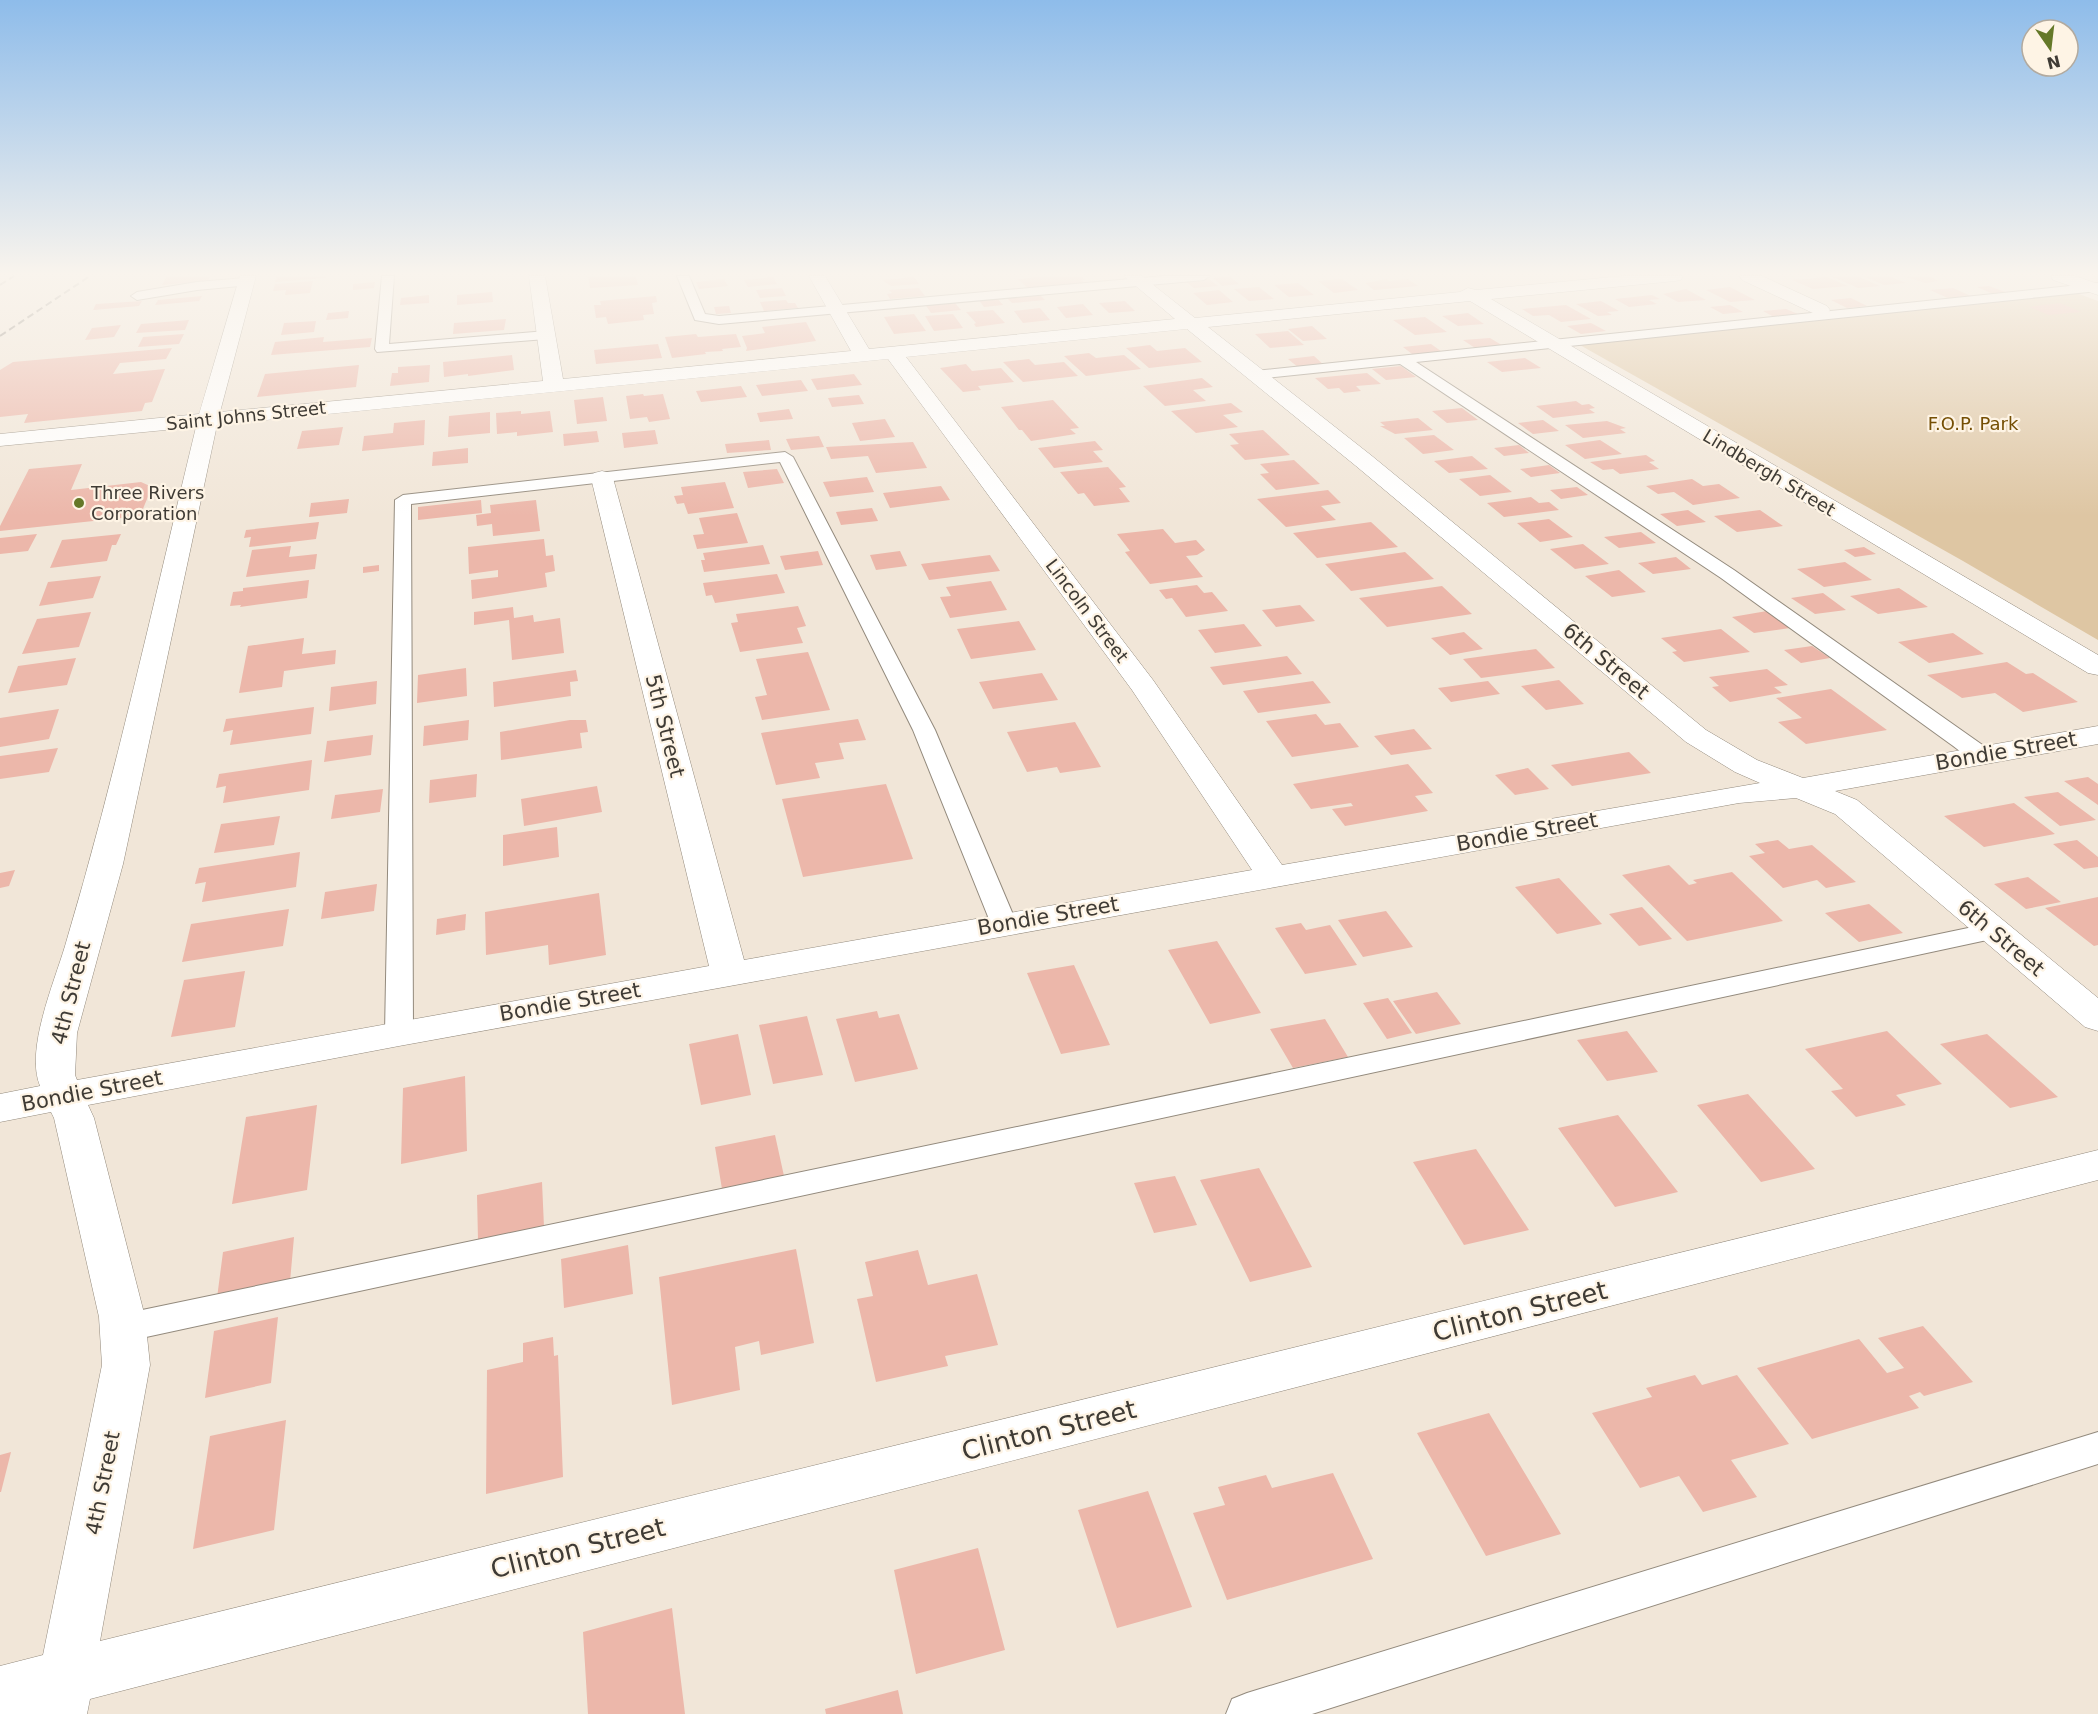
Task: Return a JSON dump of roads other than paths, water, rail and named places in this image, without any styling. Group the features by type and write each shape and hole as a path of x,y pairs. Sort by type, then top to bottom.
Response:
{"street":[{"name":"4th Street","path":"62,1696 126,1365 122,1317 77,1130 55,1075 58,1033 106,864 207,420 225,356"},
{"path":"549,356 554,386"},
{"name":"Saint Johns Street","path":"0,440 858,356"},
{"name":"Lincoln Street","path":"880,356 1143,686 1273,876"},
{"name":"6th Street","path":"1232,356 1364,461 1696,736 1746,766 1846,807 2098,1018"},
{"name":"Lindbergh Street","path":"1571,356 2098,668"},
{"name":"5th Street","path":"602,478 729,973"},
{"name":"Bondie Street","path":"0,1108 399,1033 1273,876 1739,794 1800,788 2098,735"},
{"name":"Clinton Street","path":"0,1694 62,1696 2098,1165"}],"lane":[{"path":"1255,375 1443,356"},
{"path":"1403,360 1605,491 1774,607 1983,756"},
{"path":"399,1033 403,500 785,457 924,730 1004,924"},
{"path":"123,1328 1992,931"},
{"path":"1247,1714 2098,1448"}],"place":[{"name":"Three Rivers Corporation","path":"79,503"}],"park label":[{"name":"F.O.P. Park","path":"1973,424"}]}
